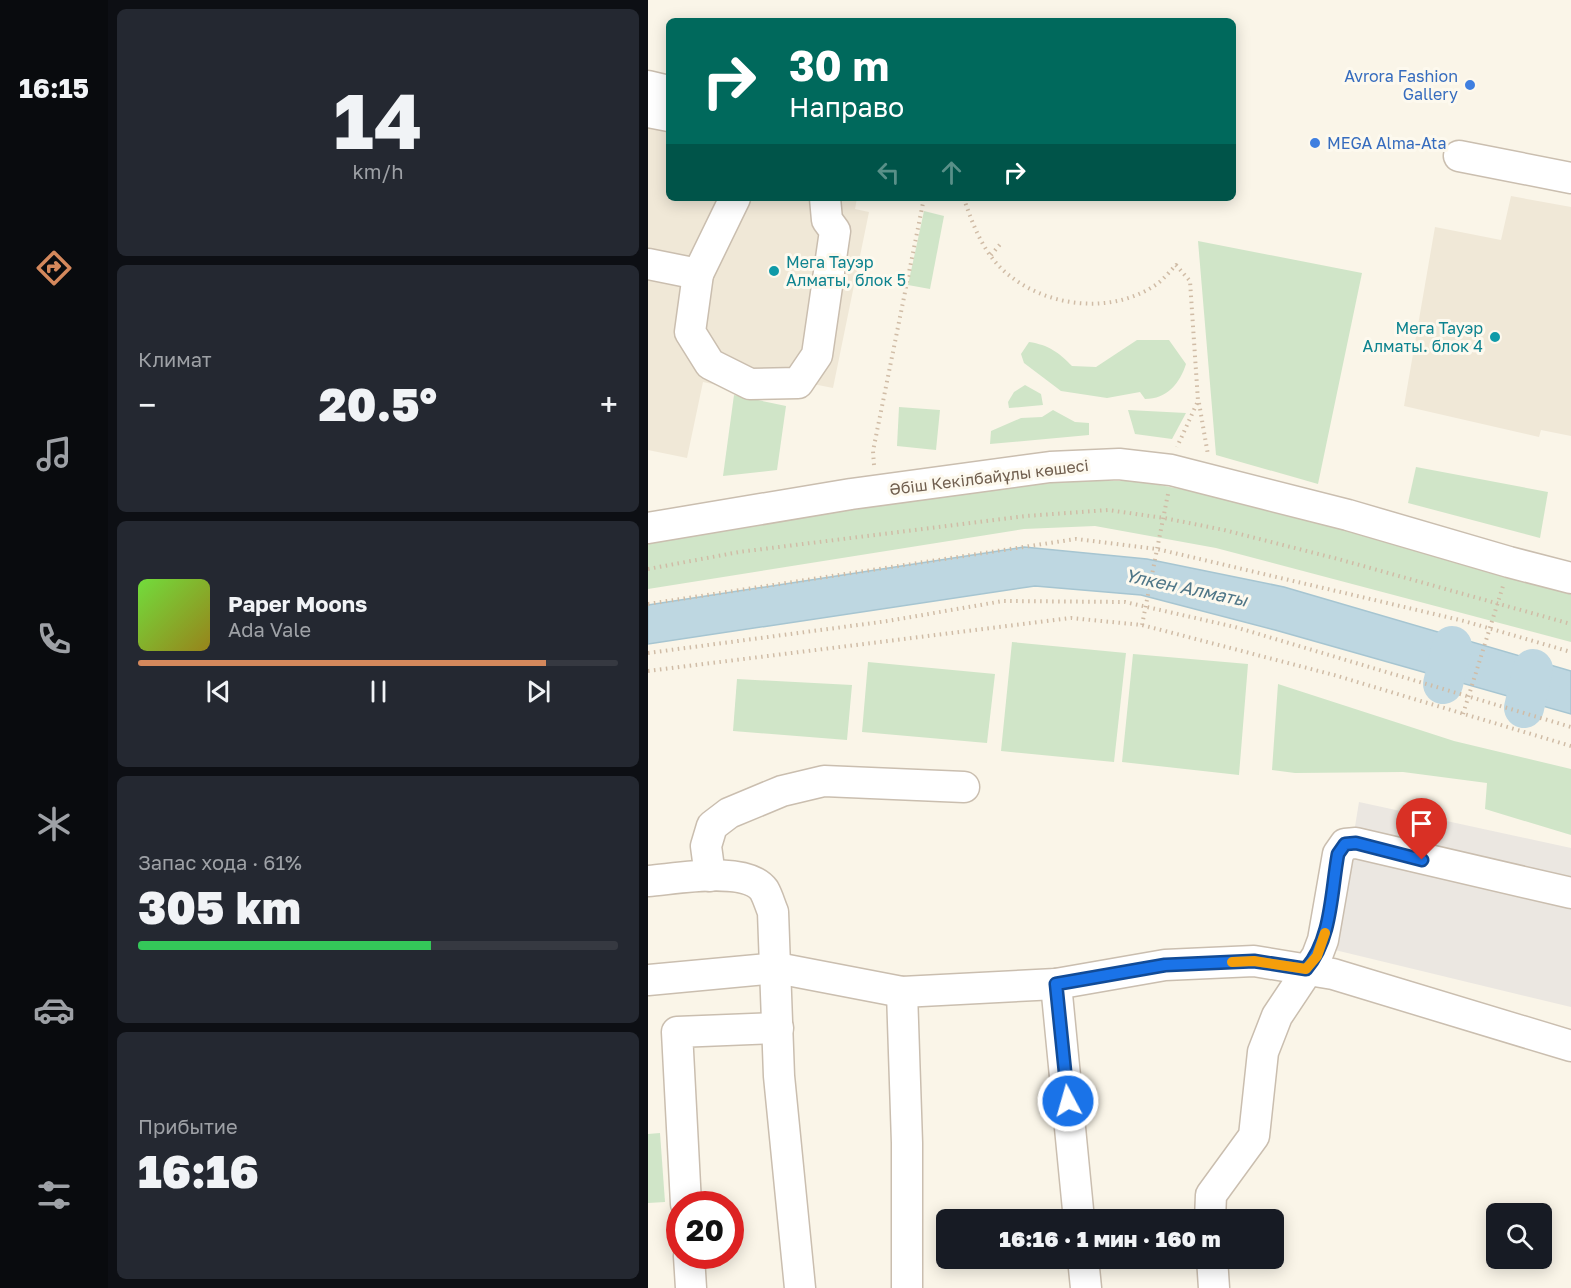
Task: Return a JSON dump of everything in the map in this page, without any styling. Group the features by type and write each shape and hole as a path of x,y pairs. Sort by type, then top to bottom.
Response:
{"street":[{"path":"648,86 666,90"},
{"path":"648,112 666,115"},
{"path":"1459,156 1571,178"},
{"path":"734,201 698,274 690,332 710,364 750,384 798,383 817,355 835,231 827,220 825,201"},
{"path":"648,264 698,274"},
{"name":"Әбіш Кекілбайұлы көшесі","path":"648,528 851,494 1050,467 1119,464 1171,470 1337,512 1571,578"},
{"path":"710,876 706,846 712,826 729,813 782,791 825,781 964,787"},
{"path":"1210,1209 1211,1194 1254,1136 1263,1052 1276,1016 1317,956 1323,940 1338,854 1345,844 1356,843 1571,893"},
{"path":"648,881 710,876 745,877 763,889 773,912 777,968 779,1076 800,1288"},
{"path":"648,980 777,968 902,992 1056,984 1165,965 1254,961 1333,974 1571,1046"},
{"path":"1056,984 1078,1209"},
{"path":"902,992 907,1143 907,1288"},
{"path":"685,1191 677,1032 778,1028"},
{"path":"690,1269 691,1288"},
{"path":"1084,1269 1086,1288"},
{"path":"1213,1269 1214,1288"}],"path":[{"path":"884,470 875,465 873,451 923,201"},
{"path":"964,201 973,224 1002,270 1027,288 1074,304 1106,302 1133,296 1157,284 1176,265 1190,281 1198,401 1209,461"},
{"path":"991,255 1002,242"},
{"path":"1174,453 1198,401"},
{"path":"1142,625 1169,487"},
{"path":"648,569 739,552 1055,513 1108,510 1164,518 1338,559 1571,624"},
{"path":"648,604 1076,539 1157,549 1489,629 1571,652"},
{"path":"1463,714 1504,580"},
{"path":"648,653 888,621 1003,601 1125,602 1147,605 1235,627 1571,727"},
{"path":"648,671 1071,618 1142,625 1334,675 1571,746"}],"shaded area":[{"path":"648,100 666,103 666,201 856,201 855,209 869,212 833,388 778,377 774,397 703,382 687,458 648,450"},
{"path":"1511,196 1571,207 1571,436 1541,430 1539,437 1404,406 1435,227 1501,240"},
{"path":"1359,802 1571,848 1571,1007 1335,950"}],"green space":[{"path":"924,211 944,216 930,289 908,285"},
{"path":"1198,241 1362,273 1318,484 1216,455"},
{"path":"1137,340 1169,340 1186,364 1172,389 1160,396 1145,399 1140,392 1107,398 1061,391 1024,363 1021,354 1029,342 1053,350 1072,366 1096,367"},
{"path":"1025,385 1041,394 1043,405 1009,408 1008,402 1014,392"},
{"path":"734,395 786,406 777,470 723,476"},
{"path":"899,407 940,410 936,450 897,446"},
{"path":"1053,410 1075,422 1089,423 1089,435 990,444 991,431 1021,418 1042,417"},
{"path":"1128,410 1186,413 1172,439 1135,434"},
{"path":"1416,467 1548,492 1540,538 1408,503"},
{"path":"1071,481 1139,481 1216,496 1571,590 1571,642 1216,548 1095,526 1024,529 648,589 648,541 990,489"},
{"path":"1012,642 1126,653 1114,762 1001,751"},
{"path":"1133,654 1248,664 1239,775 1122,762"},
{"path":"868,662 995,674 987,743 862,732"},
{"path":"737,679 852,685 847,740 733,731"},
{"path":"1278,684 1454,741 1571,769 1571,835 1485,809 1487,783 1403,772 1295,773 1272,770"},
{"path":"660,1133 665,1202 648,1203 648,1134"}],"water":[{"name":"Үлкен Алматы","path":"1024,547 1147,559 1284,587 1571,671 1571,714 1275,630 1141,595 1035,586 648,644 648,605"}],"waterway":[{"path":"1443,684 1452,646"},
{"path":"1524,708 1533,669"}],"slow traffic":[{"path":"1232,962 1254,961 1306,969 1317,956 1325,933"}],"place":[{"name":"Avrora Fashion Gallery","path":"1470,85"},
{"name":"MEGA Alma-Ata","path":"1315,143"},
{"name":"Мега Тауэр Алматы, блок 5","path":"774,271"},
{"name":"Мега Тауэр Алматы. блок 4","path":"1495,337"}],"route":[{"path":"1068,1101 1056,984 1165,965 1254,961 1306,969 1317,956 1323,940 1338,854 1345,844 1356,843 1422,860"}]}
